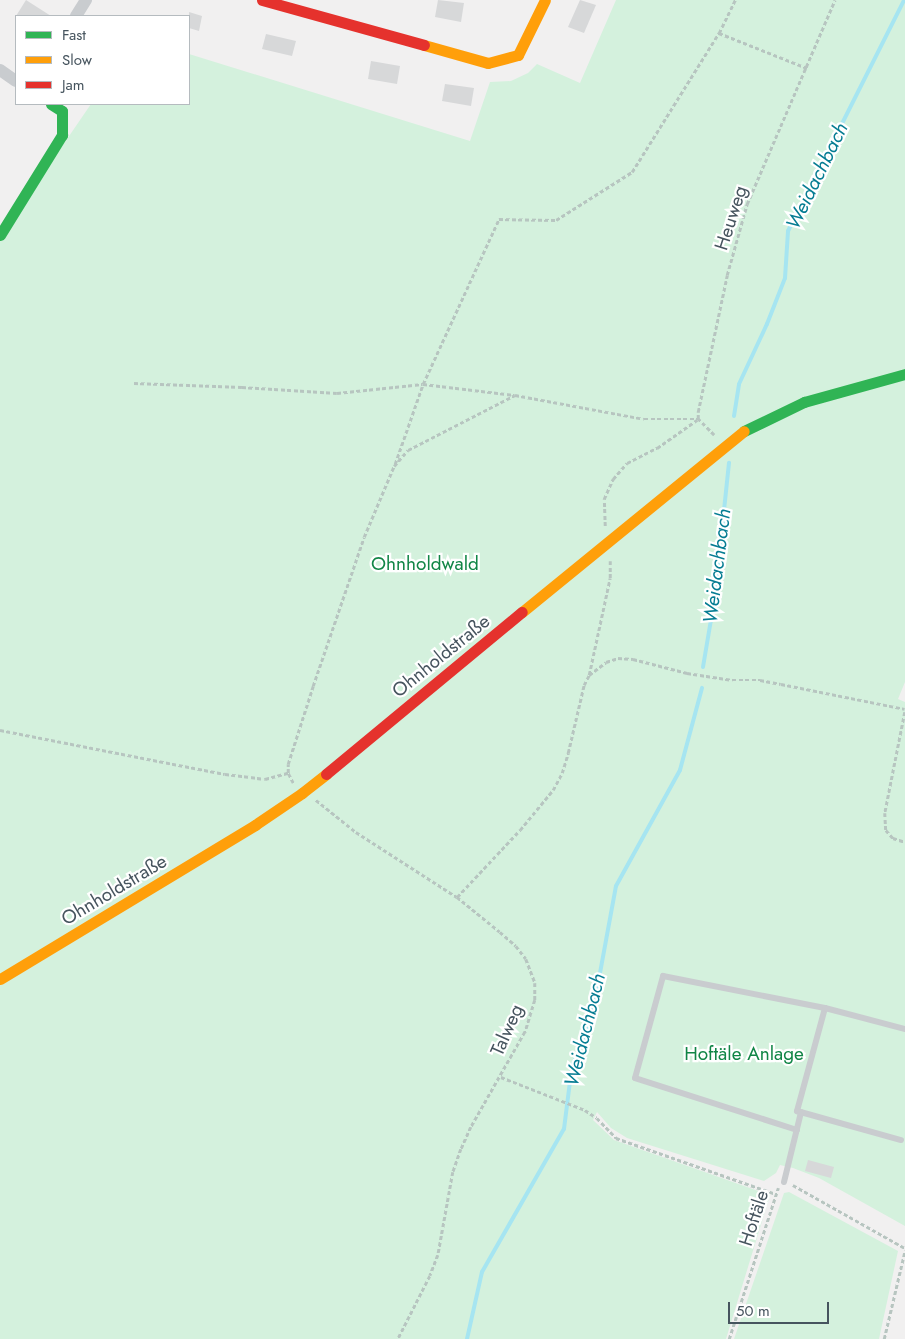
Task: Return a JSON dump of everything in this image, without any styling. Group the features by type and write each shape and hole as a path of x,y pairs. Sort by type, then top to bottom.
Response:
{"main road":[{"path":"262,0 488,63 518,56 545,0"},
{"path":"0,234 62,135 62,111 53,105"},
{"name":"Ohnholdstraße","path":"0,979 255,825 304,791 724,445 751,427 804,402 905,374"}],"street":[{"path":"77,15 86,0"},
{"path":"0,70 15,80"}],"lane":[{"path":"797,1130 635,1078 663,976 825,1008 905,1029"},
{"path":"825,1008 797,1111 901,1140"},
{"path":"784,1182 802,1112"}],"path":[{"path":"0,730 225,774 265,779 277,778 288,774 288,764 310,695 364,537 394,466 423,384 499,220 556,220 632,172 719,33 736,0"},
{"name":"Heuweg","path":"698,419 705,369 747,204 808,68 835,0"},
{"path":"719,33 808,68"},
{"path":"134,384 242,387 337,393 423,384 515,395 644,419 698,419 724,445"},
{"path":"394,466 408,450 515,395"},
{"path":"457,897 520,830 553,790 562,772 579,699 589,675 610,578 604,499 613,479 626,463 656,448 698,419"},
{"path":"589,675 606,662 618,658 633,659 687,673 781,684 905,711 885,813 886,830 893,838 905,842"},
{"name":"Talweg","path":"288,774 322,807 356,832 457,897 516,946 526,959 535,983 535,1000 531,1017 501,1077 471,1127 461,1149 454,1172 438,1255 430,1276 398,1339"},
{"path":"501,1077 571,1103 597,1118 616,1138 776,1194"},
{"name":"Hoftäle","path":"729,1339 776,1194 779,1186 784,1182 791,1183 905,1249"},
{"path":"884,1339 905,1249"}],"green space":[{"name":"Ohnholdwald","path":"616,0 905,0 905,682 898,699 905,702 905,1226 819,1178 793,1168 780,1165 776,1173 764,1181 627,1138 611,1128 597,1112 593,1120 614,1140 770,1195 726,1339 0,1339 0,237 90,105 190,105 190,54 470,141 490,82 511,81 528,73 537,64 580,83"},
{"path":"789,1192 898,1251 879,1339 734,1339 784,1193"}],"building":[{"path":"26,0 49,15 17,15"},
{"path":"438,0 464,3 461,22 435,17"},
{"path":"580,0 596,5 584,33 568,27"},
{"path":"189,12 202,16 199,31 190,28"},
{"path":"266,34 296,41 292,56 262,49"},
{"path":"371,61 400,66 397,84 368,79"},
{"path":"445,84 474,88 471,106 442,101"},
{"path":"808,1160 834,1167 831,1178 805,1171"}],"waterway":[{"name":"Weidachbach","path":"734,416 739,384 767,324 785,278 788,231 904,0"},
{"name":"Weidachbach","path":"703,667 715,596 729,463"},
{"name":"Weidachbach","path":"467,1339 482,1272 564,1129 572,1066 591,1022 616,886 680,770 702,688"}],"traffic: fast":[{"path":"0,235 62,135 62,111 53,105"},
{"path":"744,431 804,402 905,374"}],"traffic: slow":[{"path":"424,45 488,63 518,55 545,0"},
{"path":"522,612 744,431"},
{"path":"0,979 255,825 326,774"}],"traffic: jam":[{"path":"262,0 424,45"},
{"path":"326,774 522,612"}],"park label":[{"name":"Hoftäle Anlage","path":"744,1054"}]}
